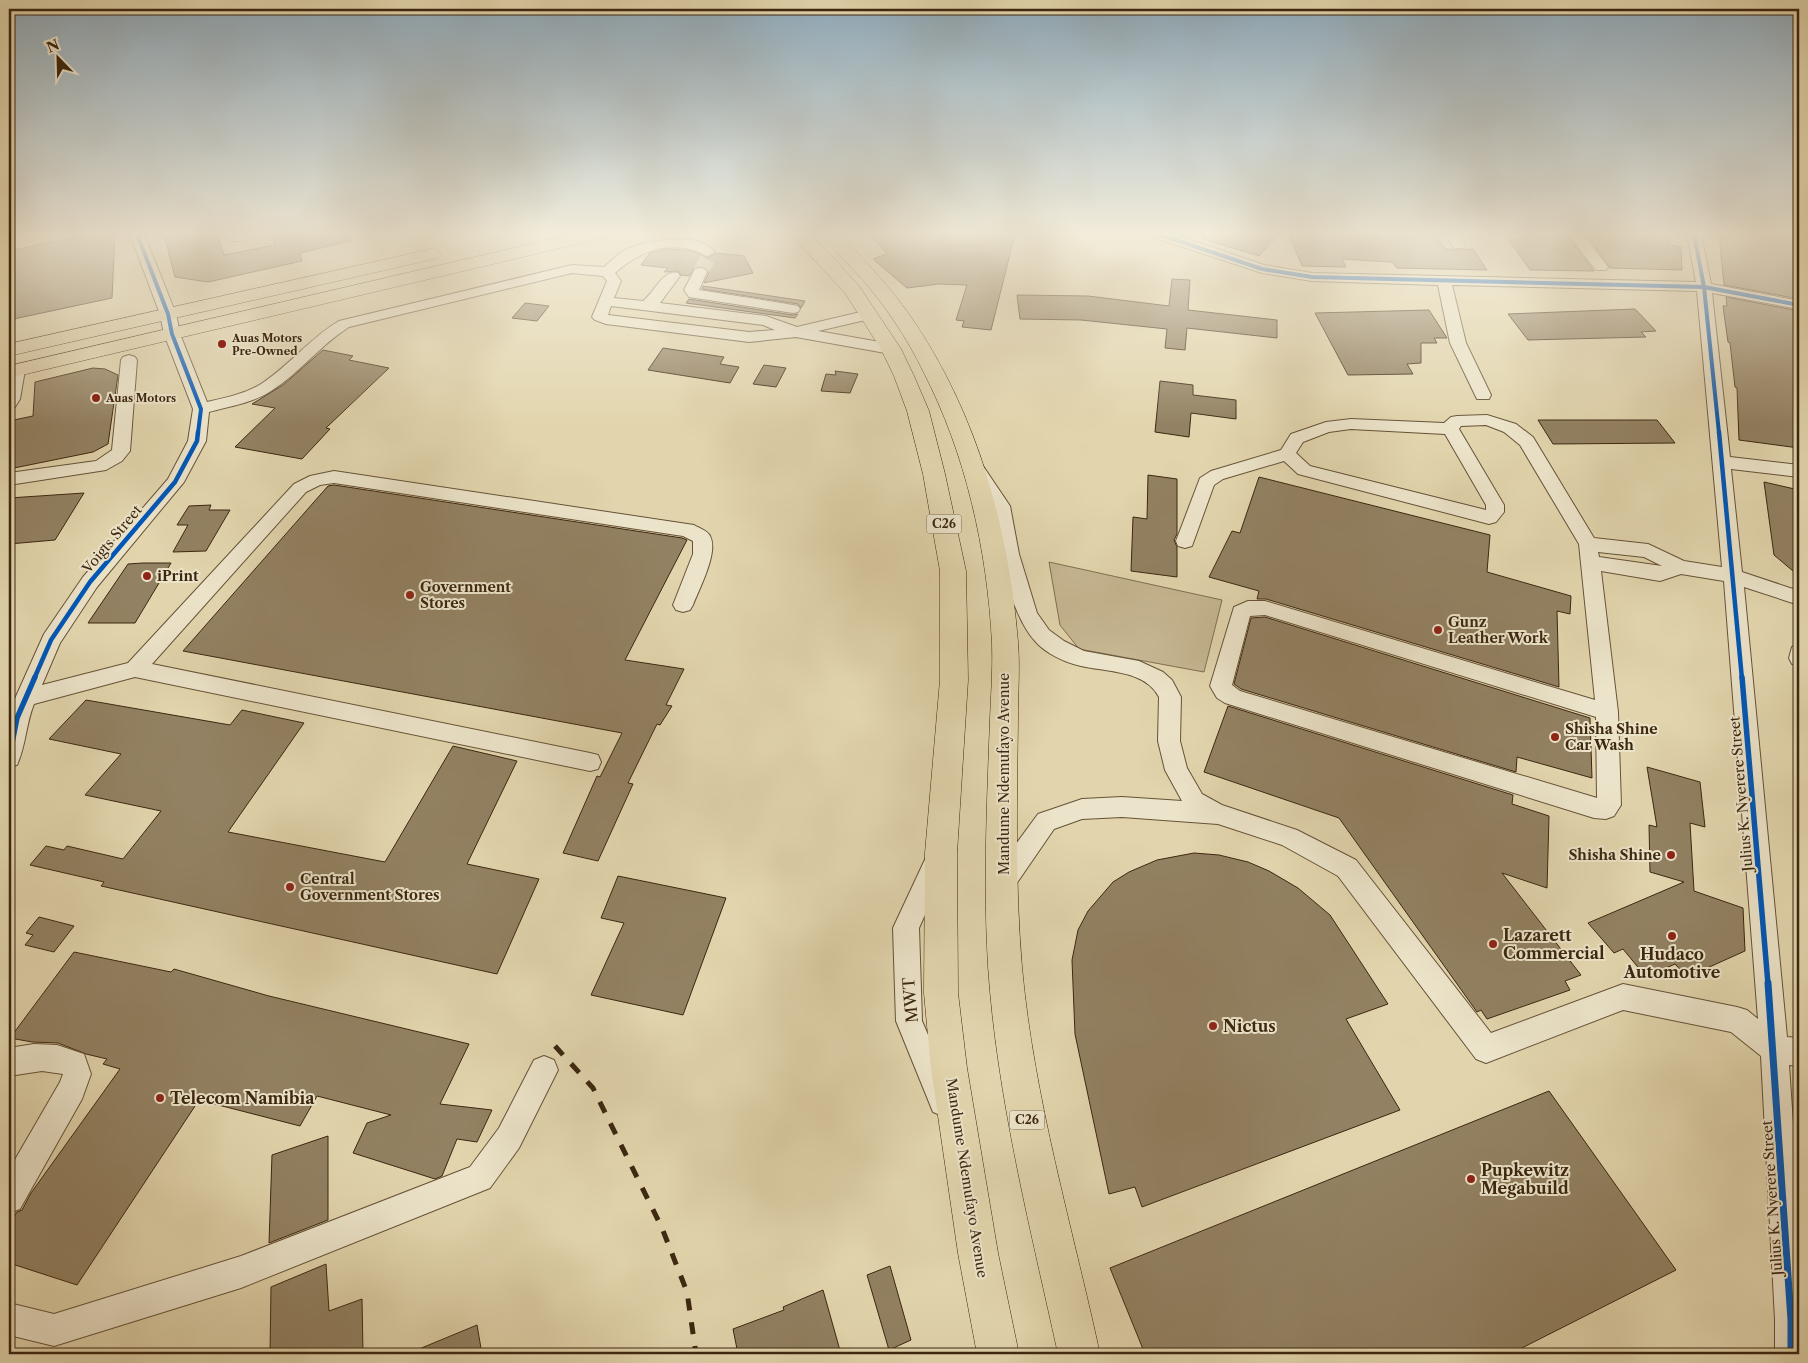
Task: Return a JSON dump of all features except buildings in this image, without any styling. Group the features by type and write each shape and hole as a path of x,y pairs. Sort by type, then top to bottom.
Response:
{"main road":[{"path":"9,350 240,298"},
{"path":"13,371 327,298"},
{"name":"Mandume Ndemufayo Avenue","path":"856,298 891,348 918,411 934,474 953,571 954,680 941,853 941,994 960,1144 978,1253 998,1354"},
{"name":"Mandume Ndemufayo Avenue","path":"887,298 924,353 949,401 974,464 998,567 1005,644 1004,964 1011,1036 1035,1160 1078,1354"}],"street":[{"name":"Voigts Street","path":"9,758 13,718 27,696 51,640 90,582 175,482 197,441 201,409 172,334 168,314 162,298"},
{"path":"201,409 246,396 266,387 331,331 344,324 453,298"},
{"path":"607,298 600,316 606,319 748,337 796,332 869,315"},
{"path":"646,306 657,298"},
{"path":"718,298 793,309"},
{"path":"1448,298 1458,343 1483,394"},
{"name":"Julius K. Nyerere Street","path":"1705,298 1733,576 1787,1050 1791,1354"},
{"path":"1760,298 1799,305"},
{"path":"605,301 766,321 796,332 891,348"},
{"path":"9,479 100,466 116,457 121,451 129,360"},
{"path":"9,403 12,399 13,371"},
{"path":"1287,454 1304,470 1489,518 1495,512 1495,505 1451,429 1452,424 1457,421 1487,420 1510,428 1526,441 1589,553 1607,712 1610,805 1603,810 1233,697 1225,692 1220,686 1241,612 1248,608 1265,608 1607,712"},
{"path":"1185,541 1206,482 1217,475 1287,454 1297,438 1326,427 1351,424 1451,429"},
{"path":"1721,462 1799,471"},
{"path":"974,464 1000,506 1009,554 1028,615 1042,636 1057,647 1080,658 1139,669 1156,678 1164,686 1170,697 1169,741 1176,770 1194,801 1218,814 1289,837 1347,868 1486,1049 1623,997 1738,1020 1787,1050"},
{"path":"135,669 300,488 316,480 334,477 687,530 702,538 702,554 683,605"},
{"path":"1589,553 1660,574 1680,566 1733,576 1799,598"},
{"path":"1799,653 1799,658"},
{"path":"27,696 135,669 590,762"},
{"path":"1003,882 1046,821 1082,809 1122,807 1218,814"},
{"path":"9,1062 43,1056 60,1058 74,1064 77,1074 72,1090 9,1198"},
{"path":"9,1319 54,1330 240,1272 480,1178 509,1138 544,1070"}],"shaded area":[{"path":"1049,562 1222,600 1204,672 1079,649 1060,625"}],"railway":[{"path":"555,1046 593,1088 662,1228 687,1292 696,1354"}],"cycle path":[{"path":"9,758 17,718 51,640 90,582 175,482 197,441 201,409 172,334 168,314 162,298"},
{"path":"1705,298 1733,576 1774,1049 1791,1320 1791,1354"},
{"path":"1760,298 1799,305"}],"place":[{"name":"Auas Motors Pre-Owned","path":"222,344"},
{"name":"Auas Motors","path":"96,398"},
{"name":"iPrint","path":"147,576"},
{"name":"Government Stores","path":"410,595"},
{"name":"Gunz Leather Work","path":"1438,630"},
{"name":"Shisha Shine Car Wash","path":"1555,737"},
{"name":"Shisha Shine","path":"1671,855"},
{"name":"Central Government Stores","path":"290,887"},
{"name":"Hudaco Automotive","path":"1672,936"},
{"name":"Lazarett Commercial","path":"1493,944"},
{"name":"Nictus","path":"1213,1026"},
{"name":"Telecom Namibia","path":"160,1098"},
{"name":"Pupkewitz Megabuild","path":"1471,1179"}]}
